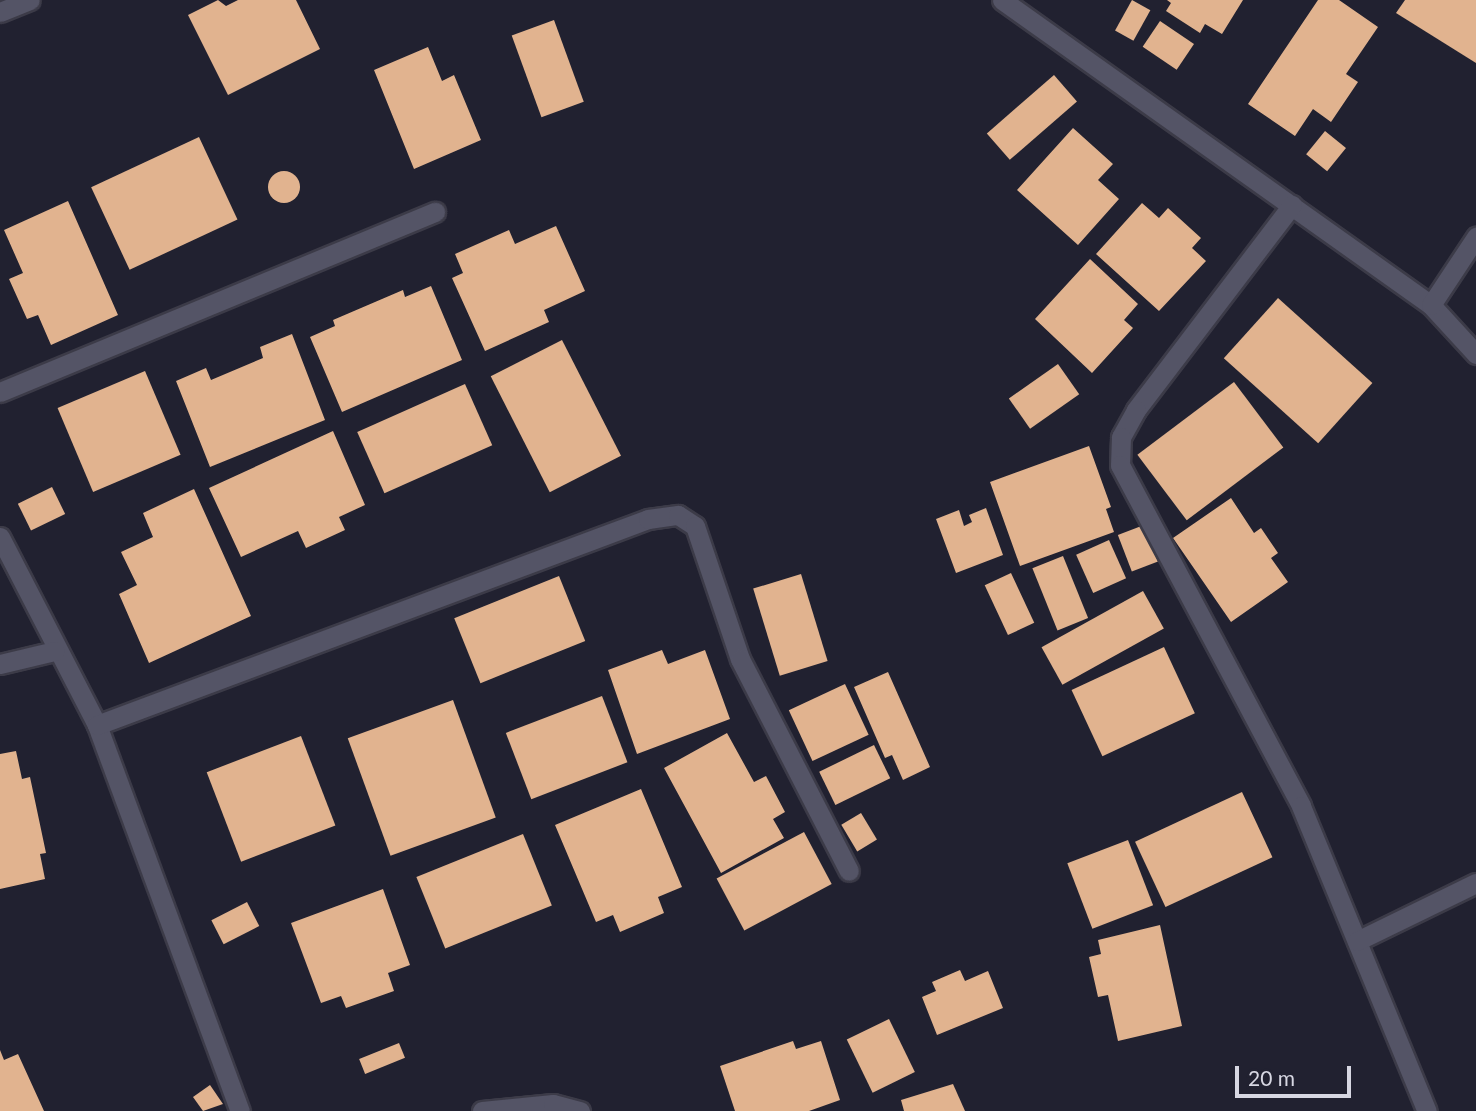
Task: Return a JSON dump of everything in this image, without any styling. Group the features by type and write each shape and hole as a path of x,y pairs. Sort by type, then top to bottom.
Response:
{"street":[{"path":"0,12 30,0"},
{"path":"1002,0 1431,305 1476,354"},
{"path":"1292,205 1136,410 1121,437 1120,465 1301,806 1427,1111"},
{"path":"0,392 435,212"},
{"path":"1431,305 1476,237"},
{"path":"97,725 648,519 678,515 695,526 740,659 849,871"},
{"path":"0,537 54,651 97,725 240,1111"},
{"path":"0,664 54,651"},
{"path":"1357,942 1476,883"},
{"path":"482,1111 553,1104 580,1111"}],"building":[{"path":"218,0 226,6 238,0 296,0 320,49 228,95 188,15"},
{"path":"1132,0 1150,10 1133,41 1115,31"},
{"path":"1167,0 1243,0 1222,34 1205,24 1200,33 1166,11 1171,3"},
{"path":"1318,0 1339,0 1378,27 1346,74 1358,82 1331,122 1313,109 1295,136 1248,104"},
{"path":"1405,0 1476,0 1476,63 1396,13"},
{"path":"554,20 584,102 541,117 512,35"},
{"path":"1160,21 1194,44 1177,70 1143,47"},
{"path":"428,47 442,81 454,75 481,140 414,169 374,70"},
{"path":"1054,75 1077,101 1010,160 987,133"},
{"path":"1073,128 1113,164 1098,180 1119,199 1078,245 1017,190"},
{"path":"1325,131 1346,148 1327,171 1306,154"},
{"path":"199,137 237,219 130,270 91,187"},
{"path":"284,171 295,176 300,187 295,198 284,203 273,198 268,187 273,176"},
{"path":"68,201 118,315 51,345 38,315 27,319 9,279 23,273 4,230"},
{"path":"1142,203 1159,218 1168,208 1201,238 1192,248 1206,261 1159,311 1096,254"},
{"path":"556,226 585,291 544,310 549,322 485,351 452,278 463,273 455,254 509,230 515,244"},
{"path":"1090,259 1138,304 1124,320 1133,328 1092,373 1035,319"},
{"path":"431,286 462,360 342,412 310,337 335,326 333,320 403,290 405,297"},
{"path":"1278,298 1372,383 1318,443 1224,358"},
{"path":"292,334 325,420 210,467 176,381 206,368 211,380 263,358 260,347"},
{"path":"562,340 621,456 550,492 491,376"},
{"path":"1058,364 1079,394 1030,429 1009,398"},
{"path":"145,371 181,455 93,492 58,408"},
{"path":"1234,382 1283,447 1187,520 1137,455"},
{"path":"465,384 492,445 384,493 357,432"},
{"path":"333,431 365,505 339,517 345,530 306,548 298,531 241,557 209,488"},
{"path":"1089,446 1111,507 1106,509 1114,532 1020,566 990,482"},
{"path":"52,487 65,514 31,531 18,504"},
{"path":"194,489 251,616 149,663 119,594 137,585 121,552 153,537 143,513"},
{"path":"1231,498 1254,533 1261,528 1278,553 1271,558 1288,582 1231,622 1173,538"},
{"path":"986,508 1003,555 956,573 936,519 959,510 964,526 972,522 969,515"},
{"path":"1144,525 1158,561 1132,571 1118,535"},
{"path":"1109,540 1126,578 1093,593 1076,555"},
{"path":"1063,556 1088,618 1058,630 1032,568"},
{"path":"1011,573 1034,623 1008,635 985,585"},
{"path":"801,574 828,661 780,676 753,589"},
{"path":"559,576 585,641 480,683 454,618"},
{"path":"1143,591 1164,629 1062,685 1042,647"},
{"path":"1164,647 1195,713 1102,756 1072,690"},
{"path":"662,650 668,664 705,650 730,719 637,754 608,670"},
{"path":"888,672 930,767 903,780 892,755 885,758 854,687"},
{"path":"845,684 869,735 812,761 789,710"},
{"path":"602,696 627,762 531,799 506,733"},
{"path":"453,700 496,817 391,856 348,738"},
{"path":"727,733 754,782 766,776 785,812 773,819 784,838 721,873 664,768"},
{"path":"301,736 335,826 241,862 207,772"},
{"path":"874,745 890,778 835,805 819,772"},
{"path":"16,751 22,779 30,777 46,853 40,854 45,879 0,889 0,754"},
{"path":"641,789 682,887 658,897 664,913 620,932 613,915 596,922 555,825"},
{"path":"1242,792 1272,857 1165,907 1135,842"},
{"path":"861,813 877,840 857,851 841,825"},
{"path":"804,832 832,884 744,931 717,878"},
{"path":"523,834 552,905 445,948 416,877"},
{"path":"1128,840 1153,905 1092,929 1067,863"},
{"path":"383,889 410,965 388,973 394,991 346,1008 341,996 321,1003 291,923"},
{"path":"247,902 259,926 224,944 211,920"},
{"path":"1160,925 1182,1026 1118,1041 1108,995 1098,997 1089,957 1101,954 1098,940"},
{"path":"960,970 965,981 988,971 1003,1008 937,1035 922,997 936,991 932,982"},
{"path":"889,1019 915,1072 873,1093 847,1040"},
{"path":"793,1041 796,1049 821,1041 840,1100 809,1111 735,1111 720,1066"},
{"path":"399,1043 405,1058 365,1074 359,1059"},
{"path":"0,1050 4,1060 18,1054 44,1111 0,1111"},
{"path":"953,1084 965,1111 904,1111 901,1100"},
{"path":"210,1085 223,1104 203,1111 193,1097"}]}
